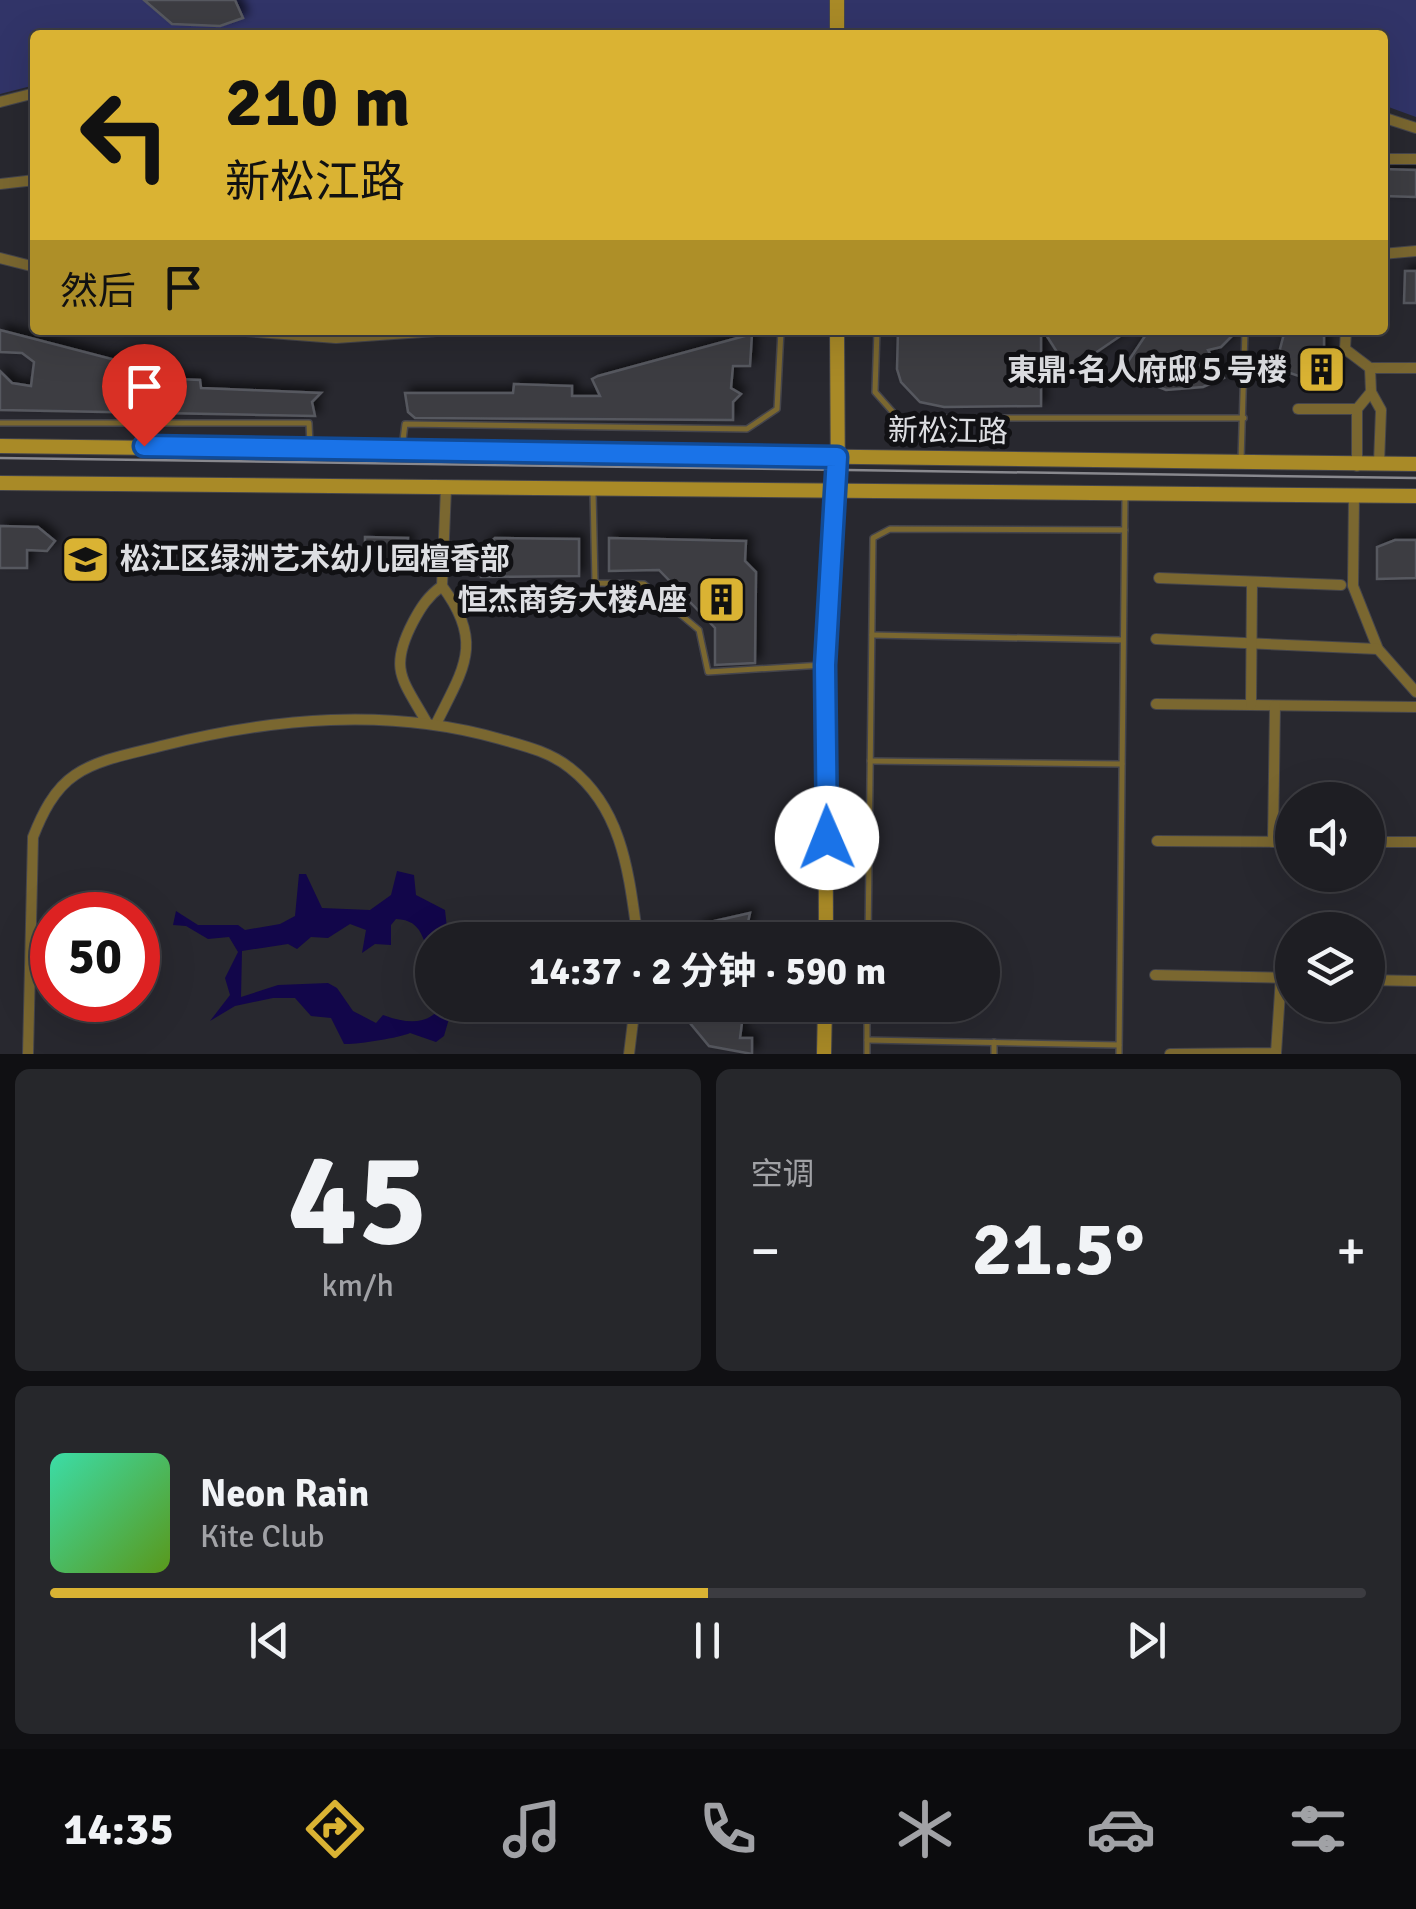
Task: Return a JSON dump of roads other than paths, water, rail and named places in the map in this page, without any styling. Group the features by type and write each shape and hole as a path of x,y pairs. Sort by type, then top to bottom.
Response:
{"main road":[{"path":"837,0 837,30"},
{"path":"826,922 825,665 838,493 837,335"},
{"name":"新松江路","path":"0,446 1416,464"},
{"name":"新松江路","path":"0,483 1416,496"},
{"path":"824,1054 825,1022"}],"street":[{"path":"0,102 30,93"},
{"path":"1388,119 1416,128"},
{"path":"1388,159 1416,160"},
{"path":"0,184 30,181"},
{"path":"1388,253 1416,251"},
{"path":"0,258 30,266"},
{"path":"297,335 379,335"},
{"path":"1346,335 1345,349 1370,368 1416,368"},
{"path":"1370,368 1370,392 1382,410 1379,464"},
{"path":"1356,466 1357,409 1370,392"},
{"path":"1298,408 1357,409"},
{"path":"431,724 465,674 463,622 442,586 446,488"},
{"path":"1354,495 1353,586 1378,649 1416,692"},
{"path":"1159,578 1341,585"},
{"path":"1251,705 1252,582"},
{"path":"431,724 402,678 398,651 428,596 442,586"},
{"path":"1156,639 1378,649"},
{"path":"1156,704 1416,707"},
{"path":"1157,842 1273,842 1276,706"},
{"path":"28,1054 33,837 44,809 74,775 121,756 271,723 327,719 431,724 540,750 570,768 597,795 624,852 635,922"},
{"path":"1385,842 1416,842"},
{"path":"1156,975 1275,978"},
{"path":"1385,980 1416,981"},
{"path":"629,1054 633,1022"},
{"path":"1170,1054 1276,1053 1281,1022"}],"lane":[{"path":"401,452 404,424 746,429 778,409 781,335"},
{"path":"878,335 875,392 898,418 1244,418"},
{"path":"1241,463 1245,335"},
{"path":"0,422 309,424 310,450"},
{"path":"593,490 595,583 644,584 699,630 708,672 825,665"},
{"path":"1118,1054 1126,492"},
{"path":"868,922 873,538 890,529 1125,530"},
{"path":"871,634 1124,640"},
{"path":"870,761 1122,764"},
{"path":"866,1054 867,1022"},
{"path":"867,1040 1119,1045"},
{"path":"994,1042 994,1054"}],"tram line":[{"path":"0,458 1416,478"}],"place":[{"name":"東鼎·名人府邸５号楼","path":"1322,370"},
{"name":"松江区绿洲艺术幼儿园檀香部","path":"85,559"},
{"name":"恒杰商务大楼A座","path":"722,600"}]}
